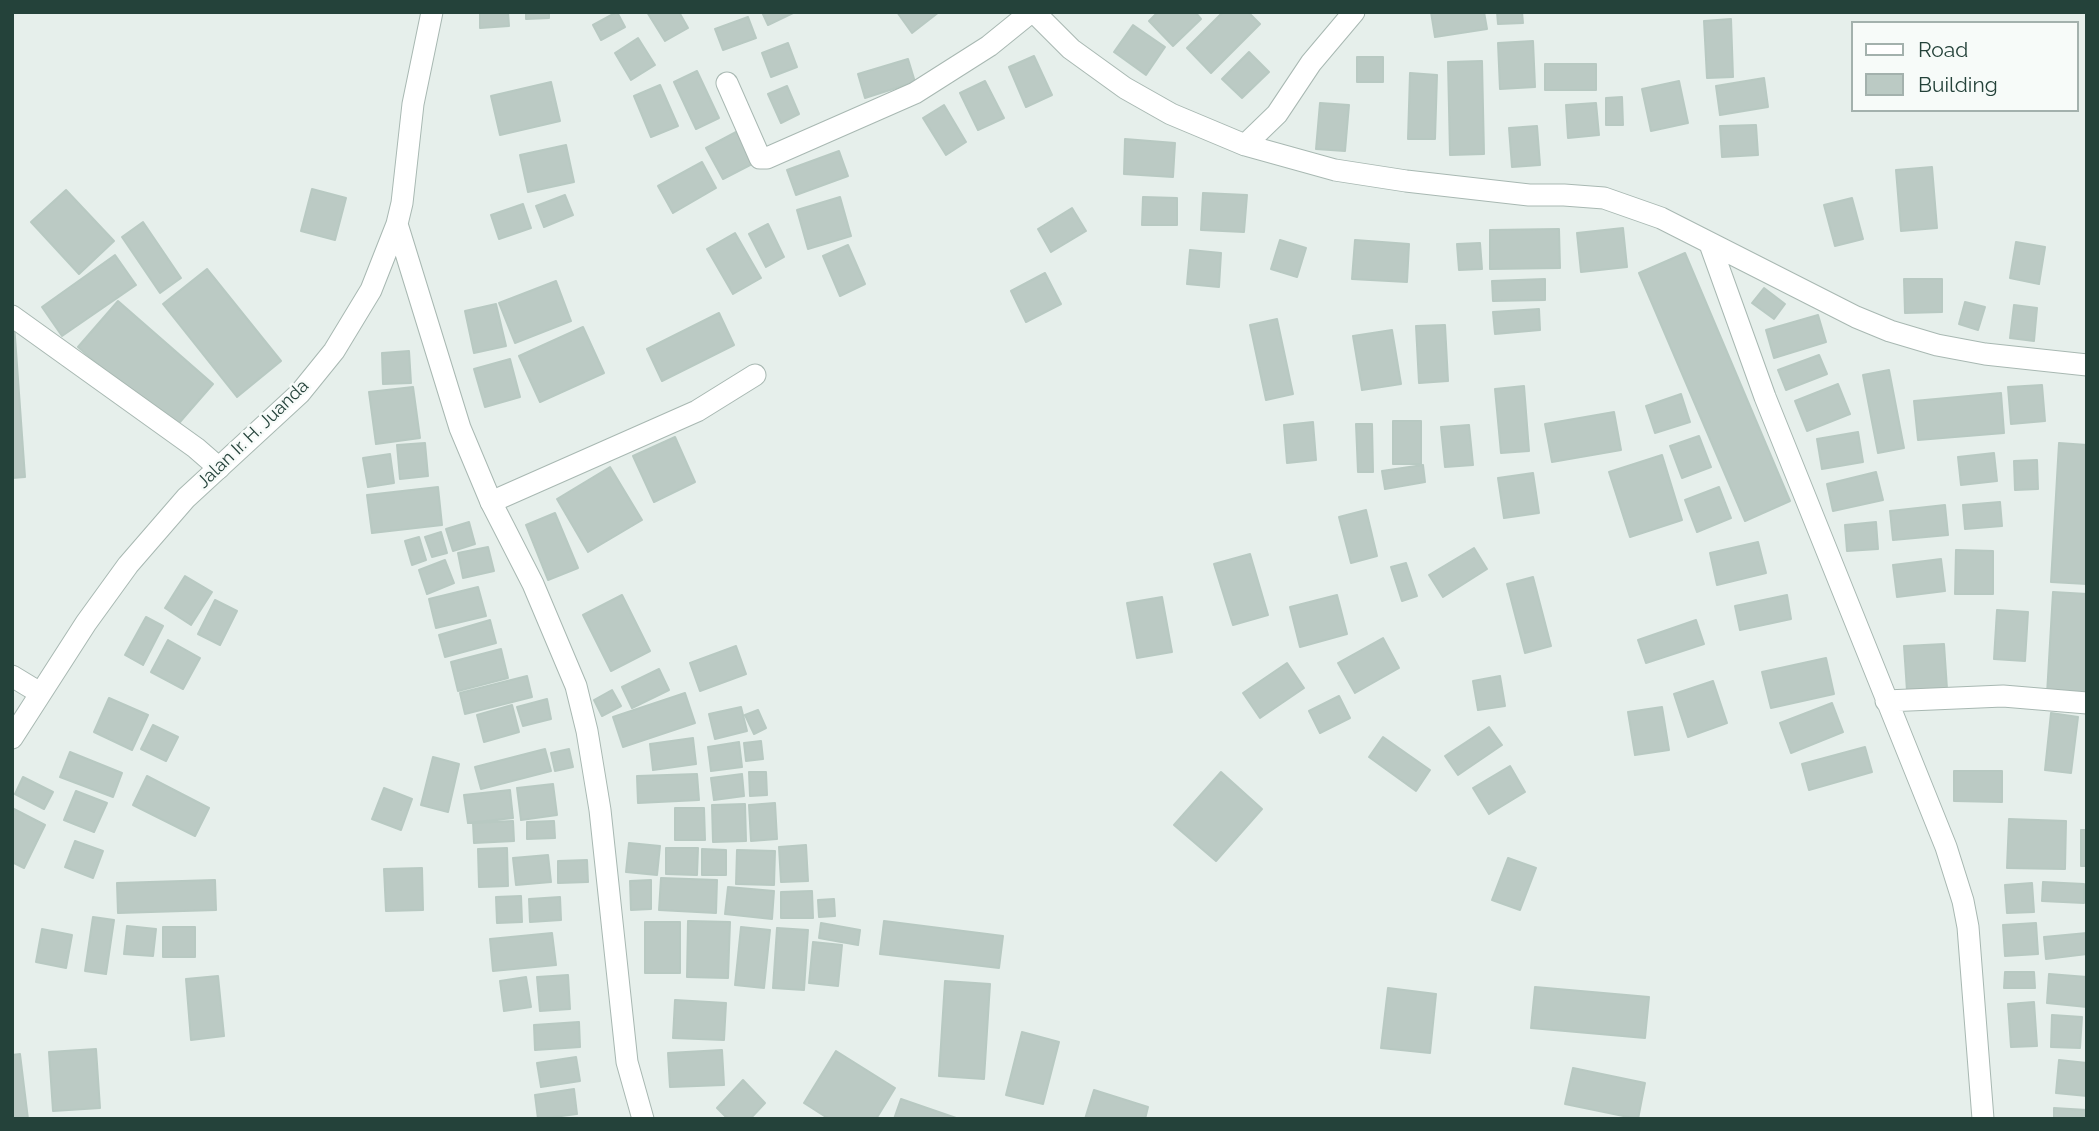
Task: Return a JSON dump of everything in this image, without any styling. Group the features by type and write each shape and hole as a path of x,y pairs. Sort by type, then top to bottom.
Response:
{"street":[{"name":"Jalan Ir. H. Juanda","path":"12,738 128,565 186,498 300,393 334,351 371,290 397,224 402,203 412,104 432,12"},
{"path":"727,83 760,158 767,158 915,93 989,46 1033,12 1071,49 1125,88 1171,114 1245,145 1335,170 1406,181 1516,194 1604,198 1661,218 1856,317 1890,331 1937,345 1985,354 2087,365"},
{"path":"1245,145 1277,114 1311,63 1354,12"},
{"path":"397,224 460,428 491,502 533,584 576,686 587,731 600,810 627,1062 643,1119"},
{"path":"1710,244 1739,328 1964,901 1972,961 1983,1119"},
{"path":"12,316 196,448 219,468"},
{"path":"491,502 697,411 755,375"},
{"path":"12,676 40,693"},
{"path":"1886,701 2003,696 2087,703"}],"building":[{"path":"480,12 508,12 509,26 480,28"},
{"path":"526,12 549,12 549,18 526,19"},
{"path":"617,12 625,27 601,40 593,25"},
{"path":"647,12 679,12 688,28 665,41"},
{"path":"762,12 793,12 793,13 768,25"},
{"path":"897,12 939,12 912,33"},
{"path":"1158,12 1195,12 1201,19 1173,46 1149,21"},
{"path":"1223,12 1248,12 1260,24 1211,73 1187,48"},
{"path":"1431,12 1484,12 1487,29 1435,37"},
{"path":"1497,12 1522,12 1523,23 1498,24"},
{"path":"748,17 756,38 723,50 715,29"},
{"path":"1731,19 1733,77 1707,78 1704,21"},
{"path":"1133,25 1165,47 1146,75 1114,52"},
{"path":"638,38 655,65 631,80 615,53"},
{"path":"1533,41 1535,87 1500,89 1498,43"},
{"path":"788,43 797,67 771,77 762,53"},
{"path":"1249,52 1269,72 1242,98 1222,79"},
{"path":"1034,56 1052,95 1026,107 1009,67"},
{"path":"1357,57 1383,57 1383,82 1357,82"},
{"path":"908,59 915,82 865,98 858,74"},
{"path":"1482,61 1484,154 1450,155 1448,62"},
{"path":"1545,64 1596,64 1596,90 1545,90"},
{"path":"697,71 719,118 696,129 674,82"},
{"path":"1410,73 1437,75 1435,139 1408,139"},
{"path":"1764,78 1768,107 1720,115 1716,86"},
{"path":"985,81 1004,118 978,130 960,93"},
{"path":"1679,81 1688,123 1651,131 1642,89"},
{"path":"551,82 560,121 500,135 491,96"},
{"path":"660,85 678,126 651,137 634,96"},
{"path":"787,86 799,114 781,123 768,94"},
{"path":"1622,97 1623,125 1606,125 1606,98"},
{"path":"1320,103 1349,105 1345,151 1316,149"},
{"path":"1596,103 1599,135 1568,138 1566,105"},
{"path":"944,105 966,142 946,155 923,118"},
{"path":"1756,125 1758,155 1722,157 1720,126"},
{"path":"1537,126 1540,165 1512,167 1509,128"},
{"path":"738,131 754,163 723,179 706,148"},
{"path":"1125,139 1175,143 1173,177 1124,174"},
{"path":"566,145 574,182 528,192 520,155"},
{"path":"839,151 848,176 796,195 787,170"},
{"path":"702,162 716,188 673,213 658,186"},
{"path":"1932,167 1937,228 1901,231 1896,170"},
{"path":"312,189 346,198 335,240 301,231"},
{"path":"66,190 114,241 79,274 31,222"},
{"path":"1203,193 1247,195 1244,232 1201,230"},
{"path":"565,195 573,215 544,227 536,206"},
{"path":"840,197 851,236 808,249 797,210"},
{"path":"1143,197 1177,198 1177,225 1142,225"},
{"path":"1852,198 1863,239 1835,246 1824,205"},
{"path":"523,204 531,228 499,239 491,215"},
{"path":"1072,208 1086,231 1051,252 1038,229"},
{"path":"143,222 181,278 160,293 122,237"},
{"path":"768,224 784,257 766,267 749,234"},
{"path":"1623,228 1627,267 1581,272 1577,233"},
{"path":"1559,229 1560,268 1490,269 1490,230"},
{"path":"735,233 761,278 733,294 707,249"},
{"path":"1280,240 1306,248 1297,277 1271,269"},
{"path":"1355,240 1409,244 1407,282 1352,279"},
{"path":"2016,242 2045,247 2039,284 2010,278"},
{"path":"1480,243 1482,269 1459,270 1457,244"},
{"path":"848,245 865,284 840,296 823,256"},
{"path":"1190,250 1221,253 1219,287 1187,284"},
{"path":"1685,253 1790,501 1745,521 1639,273"},
{"path":"115,255 136,285 62,336 42,307"},
{"path":"207,269 281,361 237,397 163,304"},
{"path":"1045,273 1061,304 1026,322 1011,291"},
{"path":"1545,279 1545,300 1493,301 1492,281"},
{"path":"1904,279 1942,279 1942,312 1905,313"},
{"path":"556,281 571,321 515,343 499,303"},
{"path":"1764,288 1785,304 1774,319 1752,303"},
{"path":"118,301 213,384 173,430 78,347"},
{"path":"1965,302 1985,307 1978,330 1959,324"},
{"path":"496,304 506,346 474,353 465,311"},
{"path":"2014,305 2037,308 2034,341 2010,338"},
{"path":"1539,309 1540,330 1495,334 1493,312"},
{"path":"719,313 734,345 662,381 647,349"},
{"path":"1818,315 1826,342 1774,358 1766,330"},
{"path":"1277,319 1293,394 1266,400 1250,325"},
{"path":"12,323 25,477 12,478"},
{"path":"1445,325 1448,381 1419,383 1416,326"},
{"path":"583,327 604,373 540,402 519,356"},
{"path":"1392,330 1401,384 1362,390 1353,336"},
{"path":"409,351 411,383 383,384 382,353"},
{"path":"1819,355 1827,374 1786,390 1778,370"},
{"path":"510,359 520,397 485,407 474,369"},
{"path":"1889,370 1904,448 1878,453 1863,375"},
{"path":"1838,384 1850,414 1807,431 1795,401"},
{"path":"2042,385 2045,421 2011,424 2008,387"},
{"path":"1524,386 1529,451 1501,453 1495,389"},
{"path":"413,387 420,438 376,444 369,392"},
{"path":"2001,393 2004,433 1918,440 1914,401"},
{"path":"1681,394 1690,422 1655,433 1646,406"},
{"path":"1614,412 1621,450 1552,462 1545,424"},
{"path":"1393,421 1421,421 1421,464 1393,464"},
{"path":"1313,422 1316,460 1287,463 1284,425"},
{"path":"1356,424 1372,424 1373,472 1358,472"},
{"path":"1469,425 1473,465 1445,467 1441,427"},
{"path":"1858,432 1863,462 1822,469 1817,439"},
{"path":"1699,436 1711,467 1682,478 1670,446"},
{"path":"675,437 695,482 654,502 633,456"},
{"path":"425,443 428,476 400,479 397,445"},
{"path":"2059,443 2087,445 2087,584 2051,582"},
{"path":"1994,453 1997,481 1961,485 1958,457"},
{"path":"390,454 394,483 368,487 363,458"},
{"path":"1662,455 1682,520 1630,537 1609,472"},
{"path":"2037,460 2038,489 2015,490 2014,461"},
{"path":"1423,465 1425,482 1385,489 1382,471"},
{"path":"610,467 642,520 588,552 557,499"},
{"path":"1876,472 1883,500 1833,511 1827,484"},
{"path":"1533,473 1539,513 1504,518 1498,478"},
{"path":"438,487 442,525 372,533 367,495"},
{"path":"1719,487 1731,518 1697,532 1685,500"},
{"path":"2000,502 2002,526 1965,529 1963,505"},
{"path":"1945,505 1948,535 1893,540 1890,511"},
{"path":"1366,510 1377,556 1351,563 1339,517"},
{"path":"555,513 578,568 548,580 526,525"},
{"path":"469,522 475,544 453,551 446,529"},
{"path":"1876,522 1878,549 1847,551 1845,525"},
{"path":"441,532 447,553 432,557 425,537"},
{"path":"419,537 426,560 412,565 405,541"},
{"path":"1758,542 1766,573 1717,585 1710,553"},
{"path":"488,547 494,571 463,578 458,553"},
{"path":"1474,548 1487,569 1443,597 1429,575"},
{"path":"1956,550 1993,551 1993,594 1955,594"},
{"path":"1250,554 1268,615 1233,625 1214,564"},
{"path":"1941,559 1945,591 1897,597 1893,565"},
{"path":"445,560 454,583 427,594 419,570"},
{"path":"1406,563 1417,596 1402,601 1391,567"},
{"path":"185,576 212,592 191,625 165,608"},
{"path":"1533,577 1551,646 1525,653 1507,584"},
{"path":"478,587 486,616 436,628 429,599"},
{"path":"2053,592 2087,594 2087,696 2047,694"},
{"path":"622,595 650,651 611,671 583,615"},
{"path":"1337,595 1347,634 1300,647 1290,607"},
{"path":"1787,595 1791,619 1740,630 1735,606"},
{"path":"1162,597 1172,652 1137,658 1127,603"},
{"path":"215,600 237,611 220,645 198,634"},
{"path":"1997,610 2028,612 2025,661 1994,659"},
{"path":"146,617 163,626 143,665 125,655"},
{"path":"490,620 496,643 445,657 439,635"},
{"path":"1696,620 1704,644 1646,663 1638,640"},
{"path":"1383,638 1399,668 1355,693 1338,663"},
{"path":"168,640 200,658 183,689 151,672"},
{"path":"1944,644 1947,689 1907,691 1904,646"},
{"path":"736,646 746,674 700,691 690,663"},
{"path":"501,649 508,678 458,691 451,662"},
{"path":"1826,658 1834,694 1771,708 1762,672"},
{"path":"1287,663 1304,688 1260,718 1243,693"},
{"path":"659,669 669,690 632,708 622,687"},
{"path":"527,676 532,697 465,714 460,693"},
{"path":"1500,676 1505,706 1478,710 1473,681"},
{"path":"1713,681 1727,723 1688,737 1674,694"},
{"path":"612,690 621,706 602,716 594,700"},
{"path":"685,693 695,723 623,747 613,717"},
{"path":"1339,696 1350,718 1320,733 1309,711"},
{"path":"109,698 148,715 132,750 94,732"},
{"path":"547,699 551,719 523,726 517,707"},
{"path":"1832,703 1843,732 1791,753 1780,723"},
{"path":"512,705 519,732 484,742 477,715"},
{"path":"741,707 747,731 715,739 709,714"},
{"path":"1662,707 1669,750 1635,755 1628,712"},
{"path":"758,710 766,728 754,734 745,715"},
{"path":"2051,713 2078,717 2071,773 2045,770"},
{"path":"153,725 178,737 166,761 141,749"},
{"path":"1489,727 1502,745 1458,775 1445,756"},
{"path":"1383,737 1430,770 1416,791 1369,757"},
{"path":"693,738 696,764 653,770 650,744"},
{"path":"761,741 763,759 746,761 744,743"},
{"path":"739,742 742,767 711,771 708,747"},
{"path":"1865,747 1872,772 1809,790 1802,764"},
{"path":"545,749 551,771 481,789 475,767"},
{"path":"569,749 573,767 555,771 551,753"},
{"path":"70,752 122,773 113,797 60,777"},
{"path":"433,757 459,764 448,812 421,805"},
{"path":"1510,766 1525,792 1489,814 1473,788"},
{"path":"1954,771 2002,771 2002,802 1954,801"},
{"path":"749,772 766,772 767,795 750,796"},
{"path":"1221,772 1262,809 1216,861 1174,825"},
{"path":"697,774 699,800 638,803 637,776"},
{"path":"742,774 744,796 714,800 711,778"},
{"path":"147,776 209,808 195,836 133,805"},
{"path":"23,777 53,792 44,809 15,794"},
{"path":"553,784 557,815 521,820 517,788"},
{"path":"384,788 412,799 401,830 372,819"},
{"path":"510,790 513,818 468,823 464,795"},
{"path":"76,791 107,803 94,832 64,820"},
{"path":"775,803 777,839 751,841 749,805"},
{"path":"745,804 746,841 713,842 712,805"},
{"path":"12,808 45,825 24,868 12,862"},
{"path":"675,808 704,808 705,840 675,840"},
{"path":"2009,819 2066,821 2065,869 2007,868"},
{"path":"513,821 514,841 474,843 473,823"},
{"path":"554,821 555,838 527,839 527,822"},
{"path":"2081,830 2087,830 2087,866 2081,866"},
{"path":"75,841 103,851 93,878 65,867"},
{"path":"629,843 660,846 657,875 626,872"},
{"path":"806,845 808,881 781,882 779,847"},
{"path":"507,848 508,886 479,887 478,849"},
{"path":"666,848 698,848 697,875 666,874"},
{"path":"702,849 726,850 726,875 702,875"},
{"path":"737,850 775,851 774,885 736,884"},
{"path":"548,855 551,882 516,885 513,858"},
{"path":"1508,858 1536,868 1520,910 1492,900"},
{"path":"587,860 588,882 558,883 558,861"},
{"path":"422,868 423,910 386,911 384,869"},
{"path":"661,878 717,880 716,913 659,910"},
{"path":"215,880 216,910 118,913 117,883"},
{"path":"651,880 651,909 631,910 630,881"},
{"path":"2043,882 2084,884 2084,903 2042,901"},
{"path":"2032,883 2034,912 2007,913 2005,885"},
{"path":"728,887 774,891 772,919 725,914"},
{"path":"812,891 813,918 781,918 781,892"},
{"path":"521,896 522,922 497,923 496,897"},
{"path":"560,897 561,920 530,922 529,899"},
{"path":"834,899 835,916 819,917 818,900"},
{"path":"93,917 114,920 106,974 85,971"},
{"path":"688,921 730,922 728,978 687,977"},
{"path":"884,921 1003,936 999,968 880,954"},
{"path":"645,922 680,922 680,973 645,973"},
{"path":"821,923 860,930 858,945 819,938"},
{"path":"2036,923 2038,954 2005,956 2003,925"},
{"path":"127,926 156,929 153,956 124,954"},
{"path":"163,927 195,927 195,957 163,957"},
{"path":"741,927 770,930 764,988 735,985"},
{"path":"777,928 808,930 804,990 773,988"},
{"path":"42,929 72,935 66,968 36,962"},
{"path":"552,933 556,965 493,971 490,939"},
{"path":"2087,933 2087,954 2046,959 2044,937"},
{"path":"813,942 842,945 838,986 809,983"},
{"path":"2005,972 2034,972 2035,988 2004,988"},
{"path":"2049,974 2087,977 2087,1007 2047,1003"},
{"path":"568,975 570,1009 540,1011 537,977"},
{"path":"218,976 224,1036 191,1040 186,979"},
{"path":"526,977 531,1007 504,1011 500,981"},
{"path":"945,981 990,984 984,1079 939,1076"},
{"path":"1535,987 1649,997 1645,1038 1531,1028"},
{"path":"1388,988 1436,994 1430,1053 1381,1048"},
{"path":"675,1000 726,1003 724,1040 673,1038"},
{"path":"2034,1002 2037,1046 2011,1047 2008,1004"},
{"path":"2052,1015 2082,1017 2080,1048 2051,1047"},
{"path":"579,1022 580,1047 535,1050 534,1025"},
{"path":"1022,1032 1059,1042 1043,1104 1006,1095"},
{"path":"96,1049 100,1108 53,1111 49,1052"},
{"path":"722,1050 724,1085 670,1087 668,1053"},
{"path":"836,1051 895,1088 876,1119 829,1119 804,1103"},
{"path":"20,1054 28,1119 12,1119 12,1055"},
{"path":"576,1057 580,1081 541,1087 537,1063"},
{"path":"2059,1060 2087,1063 2087,1096 2056,1093"},
{"path":"1573,1068 1645,1083 1638,1119 1565,1104"},
{"path":"743,1080 765,1103 750,1119 728,1119 717,1108"},
{"path":"574,1089 577,1114 538,1119 535,1095"},
{"path":"1094,1090 1148,1107 1145,1119 1085,1119"},
{"path":"901,1099 959,1119 894,1119"},
{"path":"2054,1108 2087,1110 2087,1119 2054,1119"}]}
